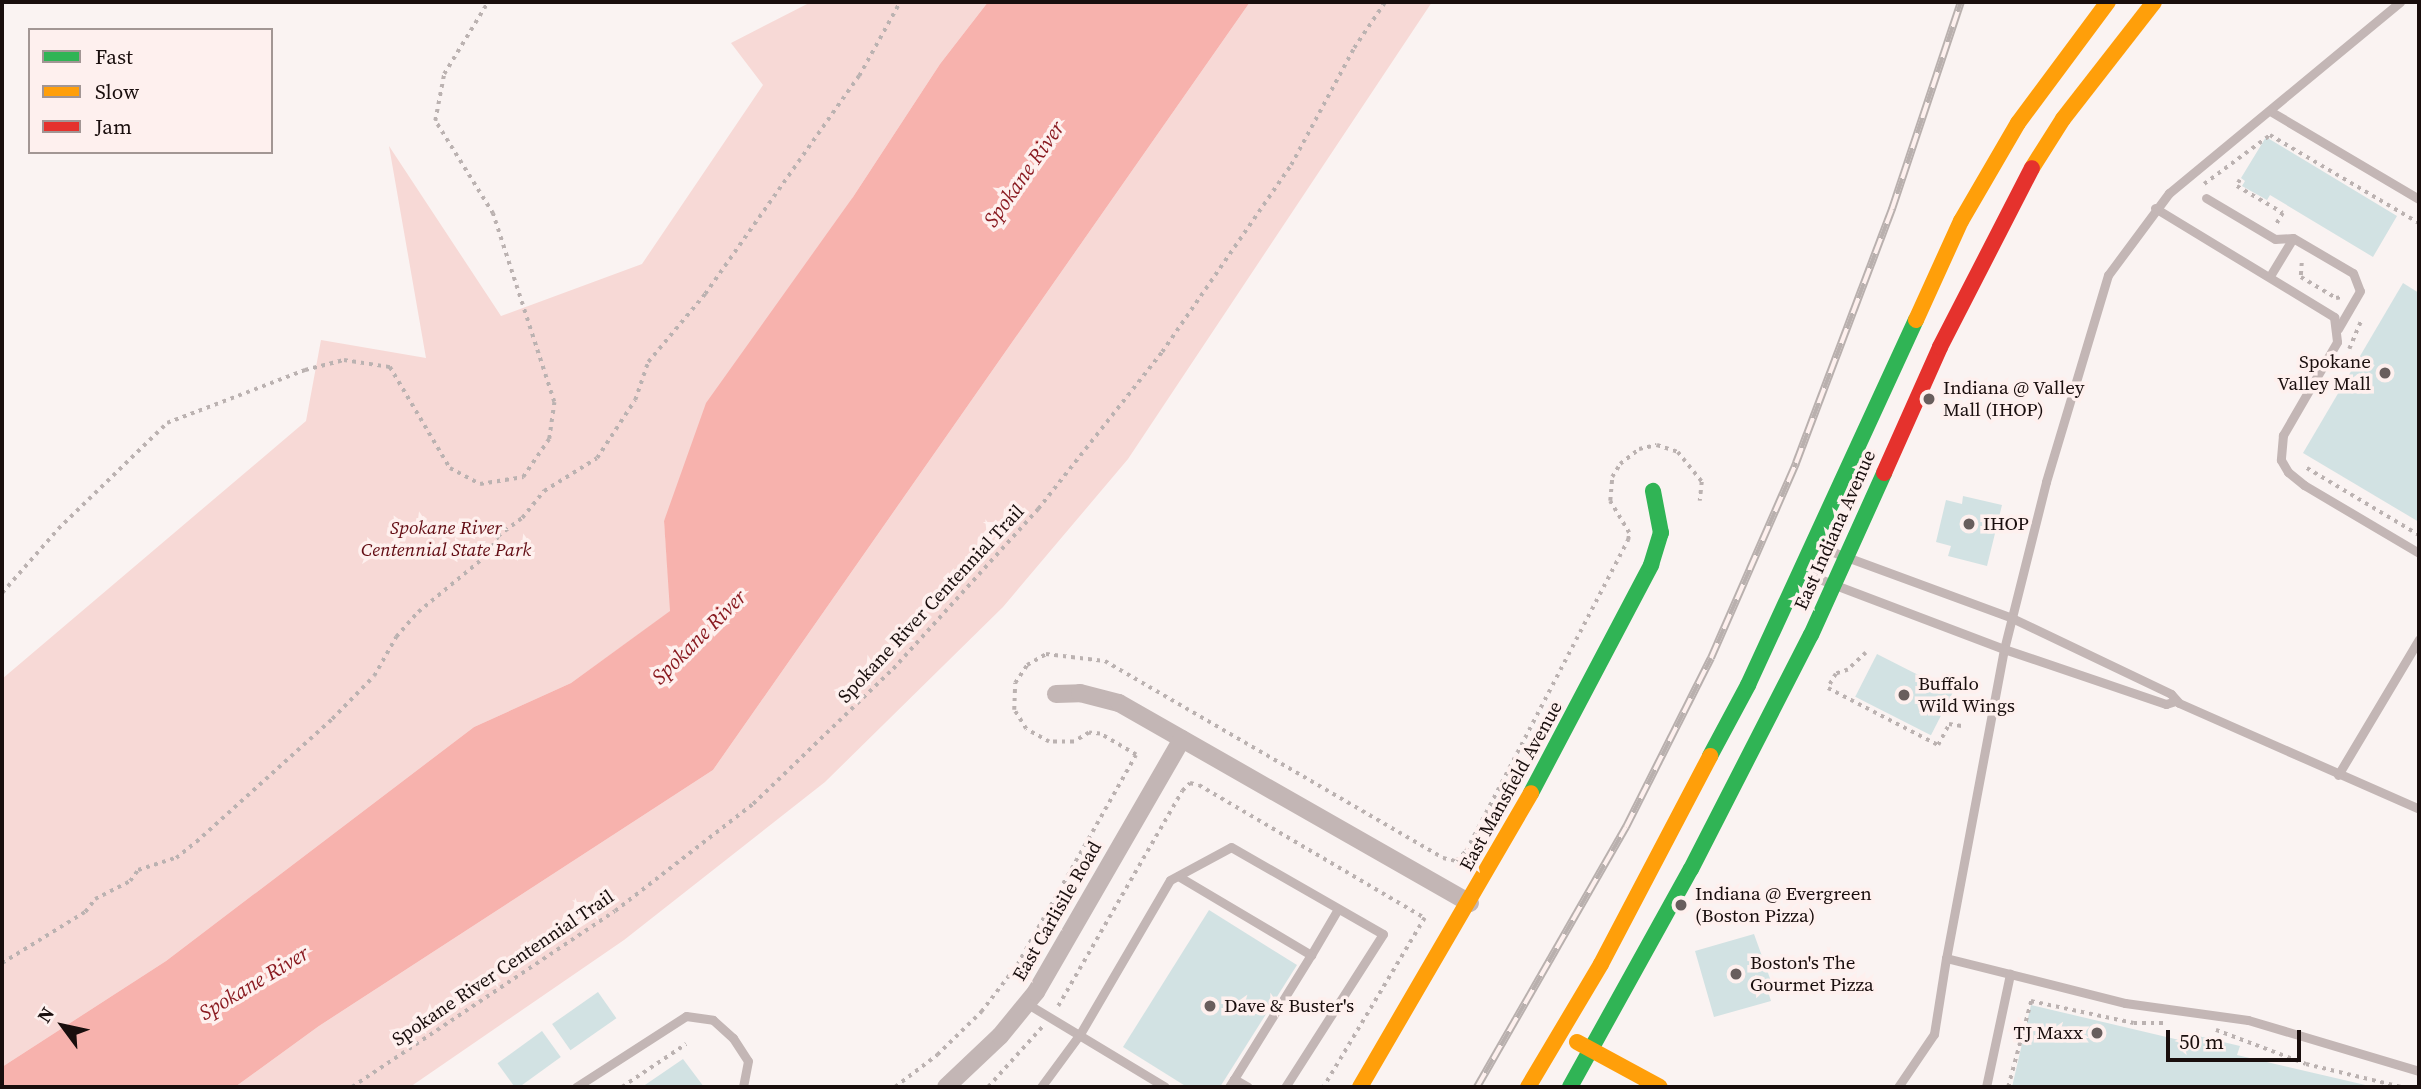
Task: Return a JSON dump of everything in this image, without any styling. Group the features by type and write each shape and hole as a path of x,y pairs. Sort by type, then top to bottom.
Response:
{"main road":[{"name":"East Indiana Avenue","path":"1528,1087 1677,824 1800,572 1961,221 2018,123 2108,2"},
{"name":"East Indiana Avenue","path":"1573,1086 1691,869 1834,586 1940,346 2014,195 2063,118 2154,2"},
{"name":"East Mansfield Avenue","path":"1360,1087 1470,903 1651,565 1661,533 1653,491"},
{"path":"1560,1032 1660,1087"},
{"path":"1541,1066 1573,1086"}],"street":[{"path":"1056,694 1080,693 1119,703 1470,903"},
{"name":"East Carlisile Road","path":"946,1087 1026,1003 1182,738"}],"lane":[{"path":"1898,1087 1934,1034 2004,649 2098,299 2114,265 2155,208 2389,5 2400,2"},
{"path":"2270,111 2419,199"},
{"path":"2206,198 2276,239 2293,239 2359,280 2360,291 2338,329 2329,360 2283,435 2281,460 2288,472 2304,485 2419,553"},
{"path":"2155,208 2329,312 2338,329"},
{"path":"2270,276 2293,239"},
{"path":"1813,544 2012,618 2171,694 2175,701 2419,809"},
{"path":"1800,572 2004,649 2166,704 2175,701"},
{"path":"2338,775 2419,639"},
{"path":"1041,1087 1080,1034 1170,880 1231,847 1382,934 1285,1087"},
{"path":"1178,876 1311,955"},
{"path":"1248,1087 1231,1083 1338,909"},
{"path":"1946,958 2125,1003 2248,1020 2419,1071"},
{"path":"1986,1087 2010,974"},
{"path":"1026,1003 1165,1087"},
{"path":"576,1087 686,1016 713,1020 733,1038 748,1061 743,1087"}],"path":[{"path":"2,593 58,529 167,423 305,370 344,360 390,367 450,468 480,484 523,477 549,439 554,402 493,214 435,121 444,74 488,2"},
{"path":"2,963 85,912 95,899 130,881 138,870 176,858 196,842 341,710 374,676 396,637 418,612 488,554 498,536 522,518 544,491 597,458 635,400 648,362 705,295 852,86 900,2"},
{"name":"Spokane River Centennial Trail","path":"352,1087 615,911 753,804 893,668 1038,509 1163,352 1291,165 1354,48 1385,2"},
{"path":"2196,191 2270,135 2419,223"},
{"path":"2240,180 2237,186 2283,213 2276,225"},
{"path":"2301,263 2301,277 2336,298 2348,290"},
{"path":"2343,360 2362,319"},
{"path":"895,1087 937,1055 981,1012 1017,965 1136,755 1100,734 1089,733 1074,742 1048,742 1026,729 1014,710 1015,683 1027,665 1046,654 1105,662 1443,858 1456,860 1466,850 1628,540 1629,533 1610,501 1612,477 1620,464 1639,449 1657,445 1678,452 1702,482 1700,501"},
{"path":"2301,465 2419,535"},
{"path":"1866,653 1848,670 1836,674 1828,688 1938,745 1949,724 1962,726"},
{"path":"2008,1087 2031,1000 2134,1023 2170,1023"},
{"path":"2204,1028 2253,1042 2306,1064 2402,1087"},
{"path":"622,1087 686,1044"}],"green space":[{"name":"Spokane River Centennial State Park","path":"811,2 988,2 940,64 853,197 664,521 671,611 571,683 474,727 166,961 2,1067 2,679 306,421 321,340 426,358 389,146 501,316 642,264 763,85 731,43"},
{"path":"1250,2 1432,2 1128,459 1003,607 825,782 624,940 410,1087 235,1087 319,1026 713,770"}],"water":[{"name":"Spokane River","path":"988,2 1250,2 713,770 319,1026 235,1087 2,1087 2,1067 166,961 474,727 571,683 670,611 664,521 706,403 853,197 940,64"}],"building":[{"path":"2266,137 2397,216 2373,257 2270,195 2267,200 2242,186 2245,181 2241,178"},
{"name":"Spokane Valley Mall","path":"2403,283 2419,293 2419,522 2303,453"},
{"name":"IHOP","path":"1963,496 2002,505 1987,566 1948,556 1951,546 1936,542 1946,500 1962,504"},
{"name":"Buffalo Wild Wings","path":"1877,654 1953,693 1931,735 1855,697"},
{"name":"Dave & Buster's","path":"1209,910 1297,965 1220,1087 1187,1087 1123,1047"},
{"name":"Boston's The Gourmet Pizza","path":"1754,934 1772,984 1766,985 1771,1001 1714,1017 1695,951"},
{"path":"598,992 616,1018 570,1050 552,1024"},
{"path":"2031,1005 2192,1043 2194,1035 2240,1046 2237,1055 2374,1087 2012,1087"},
{"path":"542,1031 561,1057 519,1087 515,1087 498,1063"},
{"path":"683,1059 704,1087 642,1087"}],"railway":[{"path":"1477,1087 1626,827 1711,658 1796,463 1892,209 1961,2"}],"traffic: fast":[{"path":"1710,756 1748,685 1916,320"},
{"path":"1570,1087 1691,869 1811,635 1884,473"},
{"path":"1531,793 1651,565 1661,533 1653,491"}],"traffic: slow":[{"path":"1916,320 1961,221 2018,123 2108,2"},
{"path":"2032,168 2063,119 2154,2"},
{"path":"1528,1087 1601,964 1710,756"},
{"path":"1360,1087 1531,793"},
{"path":"1577,1042 1660,1087"}],"traffic: jam":[{"path":"1884,473 1940,347 2032,168"}],"place":[{"name":"Spokane Valley Mall","path":"2385,373"},
{"name":"Indiana @ Valley Mall (IHOP)","path":"1929,399"},
{"name":"IHOP","path":"1969,524"},
{"name":"Buffalo Wild Wings","path":"1904,695"},
{"name":"Indiana @ Evergreen (Boston Pizza)","path":"1681,905"},
{"name":"Boston's The Gourmet Pizza","path":"1736,974"},
{"name":"Dave & Buster's","path":"1210,1006"},
{"name":"TJ Maxx","path":"2097,1033"}]}
